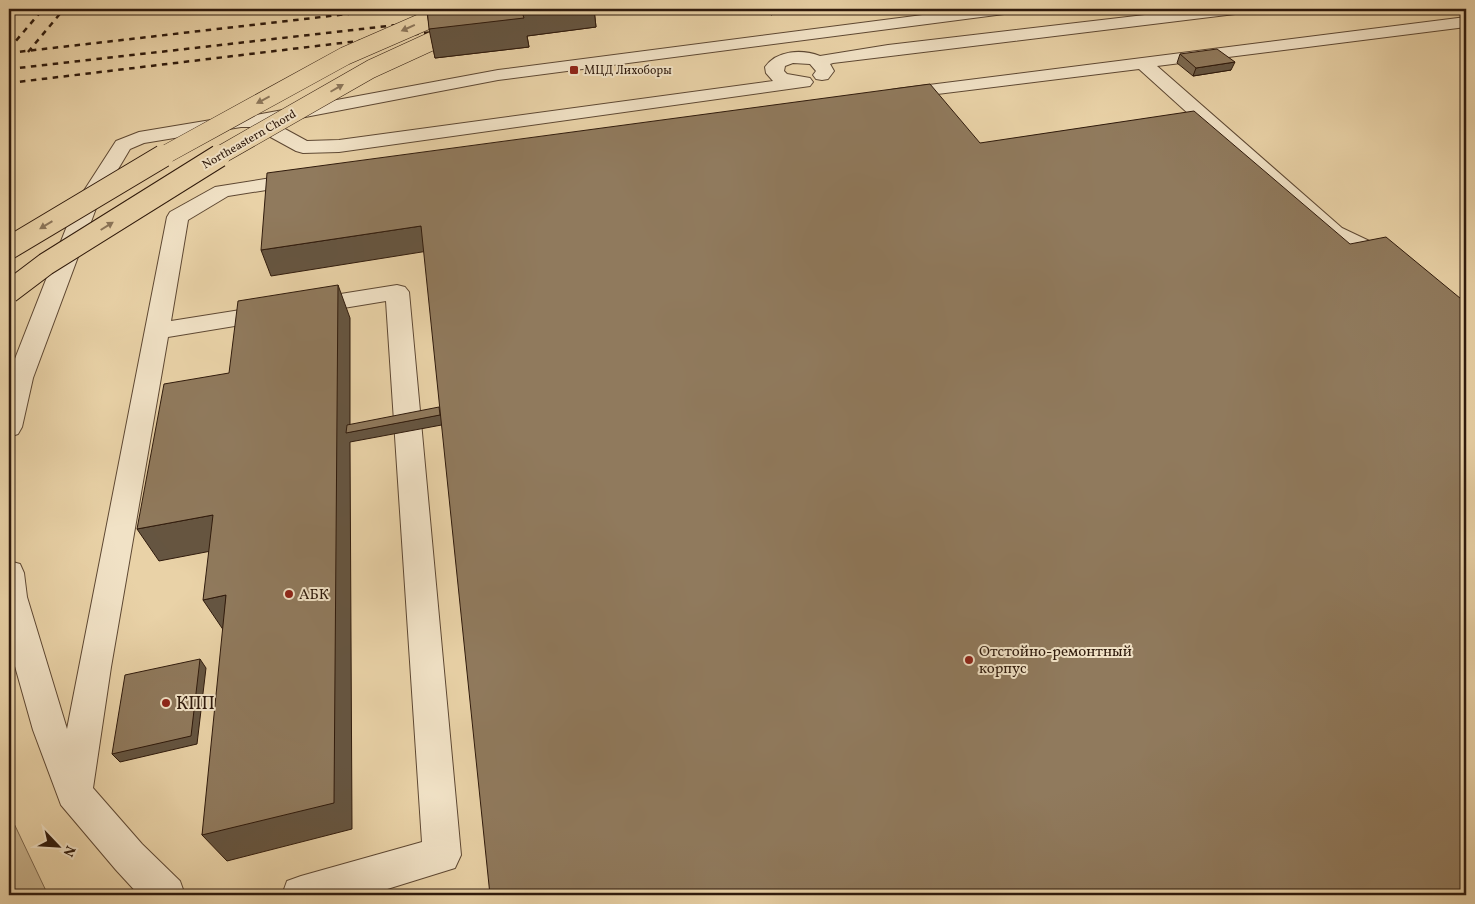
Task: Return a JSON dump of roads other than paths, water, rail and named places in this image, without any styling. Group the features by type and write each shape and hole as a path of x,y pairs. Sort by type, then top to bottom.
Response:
{"main road":[{"name":"Northeastern Chord","path":"9,248 189,140 345,56 453,9"},
{"name":"Northeastern Chord","path":"9,292 46,264 233,147 371,68 502,9"}],"street":[{"path":"9,427 20,378 87,203 123,145 139,138 241,121 256,121 498,75 1004,9"},
{"path":"818,62 830,58 888,50 1235,9"},
{"path":"880,97 1466,22"},
{"path":"888,50 896,62 890,68"},
{"path":"793,58 807,58 818,62 824,66 825,71 822,76 809,81 781,78 775,73 774,67 777,63 793,58"},
{"path":"1144,62 1334,233 1374,252 1406,277"},
{"path":"256,121 303,147 339,146 809,81 841,74"},
{"path":"74,793 94,667 178,217 222,190 320,176"},
{"path":"157,331 396,292 442,855 301,895"},
{"path":"9,572 11,597 50,730 74,793 129,857 166,895"}],"railway":[{"path":"9,49 43,9"},
{"path":"29,51 64,9"},
{"path":"29,51 391,9"},
{"path":"581,14 621,9"},
{"path":"9,69 432,21"},
{"path":"9,83 433,32"},
{"path":"9,53 29,51"}],"place":[{"name":"МЦД Лихоборы","path":"574,70"},
{"name":"АБК","path":"289,594"},
{"name":"Отстойно-ремонтный корпус","path":"969,660"},
{"name":"КПП","path":"166,703"}]}
